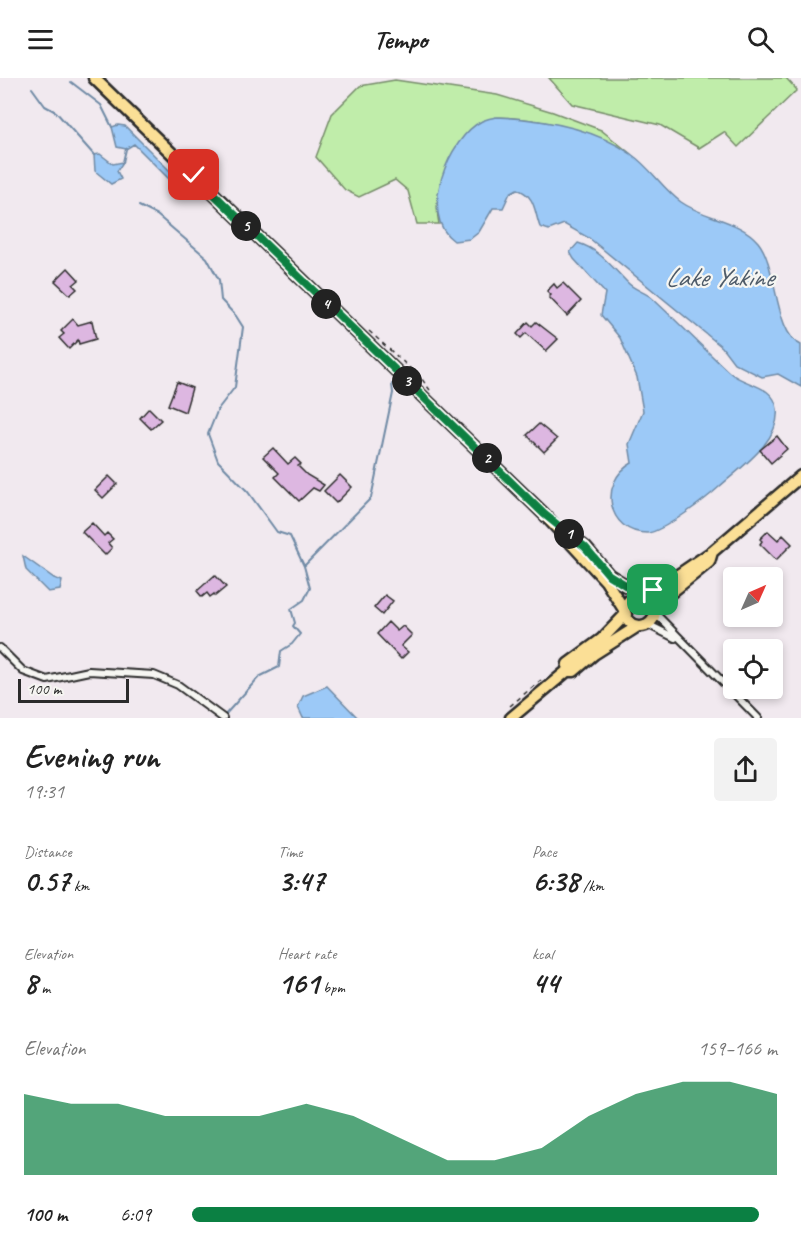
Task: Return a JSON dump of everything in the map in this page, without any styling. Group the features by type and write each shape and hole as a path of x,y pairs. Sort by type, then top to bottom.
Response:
{"main road":[{"path":"94,78 544,514 606,581 630,622 643,625"},
{"path":"567,671 568,664 602,639 626,612 633,598 644,597 712,552 801,476"},
{"path":"544,514 585,547 609,575 652,603 655,612"},
{"path":"510,718 567,671 574,671 594,654 643,625 668,595 709,562 712,552"}],"street":[{"path":"655,612 758,718"},
{"path":"643,625 681,641"},
{"path":"0,648 23,671 47,680 89,671 154,675 178,685 223,718"}],"green space":[{"path":"549,78 786,78 797,90 738,147 724,132 699,148 660,125 572,104"},
{"path":"395,80 497,95 553,112 601,130 631,154 588,135 545,122 495,118 475,130 453,155 439,192 437,207 439,224 417,224 408,191 395,180 359,197 345,190 316,157 332,114 360,86"}],"water":[{"name":"Lake Yakine","path":"496,117 548,122 600,137 638,159 681,202 732,224 758,242 769,267 786,328 792,338 801,345 801,387 778,374 762,377 734,363 722,347 589,238 564,224 549,230 540,227 531,200 517,189 510,193 503,208 493,208 479,232 470,239 454,241 443,229 438,214 438,196 442,178 458,143 482,121"},
{"path":"125,126 183,184 183,189 178,188 134,144 126,149 117,147 112,127"},
{"path":"100,154 113,164 123,162 117,171 121,179 111,184 95,171 94,155"},
{"path":"578,243 599,254 630,285 653,299 735,377 770,395 777,409 777,421 773,432 748,462 684,514 663,527 647,533 633,531 623,525 612,505 611,493 614,482 621,471 632,463 629,444 643,411 637,377 620,338 601,315 605,293 570,252"},
{"path":"23,556 62,581 60,590 48,592 26,570"},
{"path":"327,686 358,718 303,718 298,707 303,696"}],"building":[{"path":"68,268 79,280 73,285 77,289 70,295 55,281"},
{"path":"563,283 581,301 567,316 549,297 551,295 547,291 554,284 557,288"},
{"path":"73,319 78,325 92,321 96,339 79,344 78,340 69,349 59,338 64,334 61,331"},
{"path":"528,322 532,326 536,322 558,339 546,351 526,333 521,338 517,334"},
{"path":"177,382 192,388 185,412 168,405"},
{"path":"149,408 161,420 151,429 140,418"},
{"path":"539,424 557,439 544,452 527,435"},
{"path":"777,436 787,449 771,463 760,450"},
{"path":"273,448 288,464 295,458 301,464 298,466 307,475 324,485 319,491 313,488 299,501 275,477 279,473 263,457"},
{"path":"340,475 352,487 336,503 324,491"},
{"path":"109,476 117,484 103,498 95,490"},
{"path":"92,523 104,536 107,533 113,539 108,543 112,548 105,555 82,532"},
{"path":"768,531 778,540 783,535 792,544 776,560 760,544 762,541 760,539"},
{"path":"215,575 226,587 215,596 214,594 210,597 207,593 202,597 197,591"},
{"path":"385,595 393,601 382,615 374,608"},
{"path":"388,622 397,631 403,626 412,635 401,646 408,652 401,659 377,634"}],"waterway":[{"path":"71,82 101,105 112,127"},
{"path":"32,88 45,106 56,112 94,155"},
{"path":"123,162 126,149"},
{"path":"139,206 157,215 207,258 219,280 221,300 243,327 235,387 218,409 208,434 218,461 248,492 277,532 290,536 304,566 310,588 304,600 291,609 295,623 293,626 300,634 292,644 281,651 279,667 259,677 224,716"},
{"path":"305,565 371,498 393,393 392,384"}],"route":[{"path":"194,175 544,514 585,547 609,575 622,586 643,596 646,597 653,590"}]}
